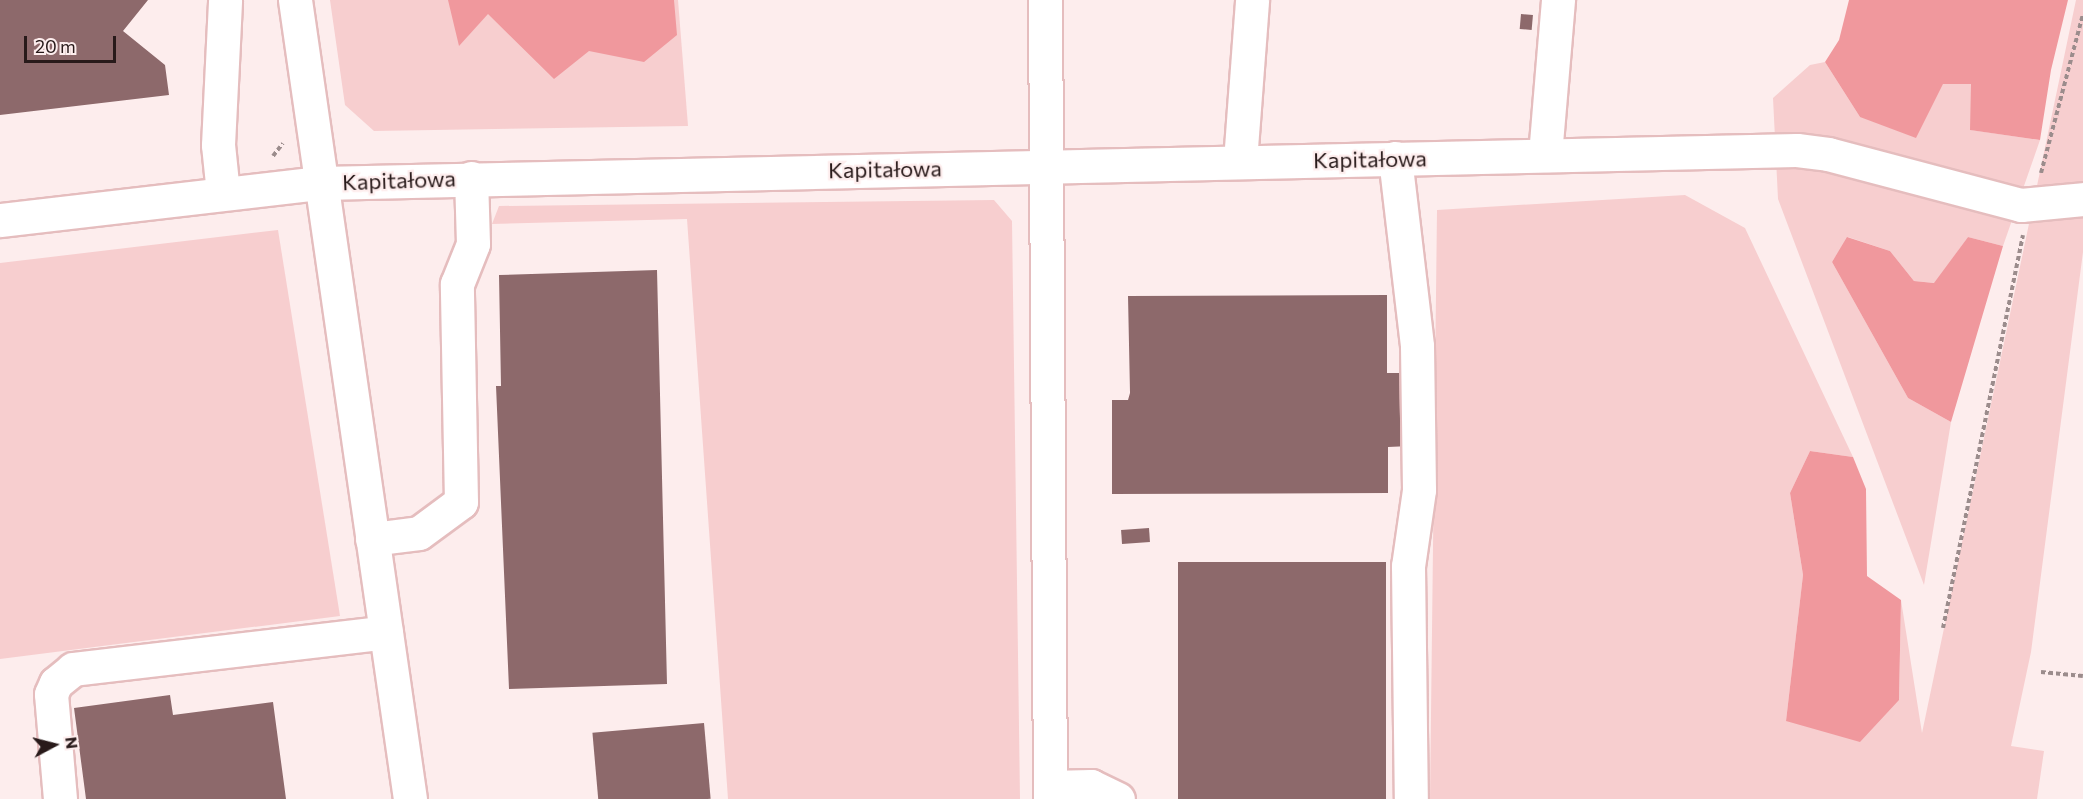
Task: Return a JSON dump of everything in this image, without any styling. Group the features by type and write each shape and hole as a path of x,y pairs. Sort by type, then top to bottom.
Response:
{"street":[{"path":"223,193 218,145 225,0"},
{"path":"295,0 410,799"},
{"path":"1045,0 1050,793 1091,786 1118,799"},
{"path":"1240,161 1252,0"},
{"path":"1545,155 1558,0"},
{"name":"Kapitałowa","path":"0,220 321,183 1047,165 1771,151 1828,154 2026,205"},
{"path":"1395,158 1417,346 1419,490 1408,566 1411,799"},
{"path":"372,540 419,533 461,502 457,284 473,244 471,178"},
{"path":"2026,205 2083,199"},
{"path":"60,799 51,701 56,683 73,669 386,632"}],"path":[{"path":"1943,628 2026,205 2083,14"},
{"path":"2041,672 2083,676"}],"shaded area":[{"path":"330,0 678,0 688,126 374,131 345,105"},
{"path":"448,0 674,0 677,35 644,62 589,51 554,79 488,14 459,46"},
{"path":"1849,0 2068,0 2051,70 2040,140 1970,130 1971,84 1943,84 1916,138 1860,117 1825,62 1839,40"},
{"path":"2076,0 2083,0 2083,252 2031,652 2011,746 2044,751 2037,799 1430,799 1437,210 1685,195 1745,228 1853,457 1810,451 1790,493 1803,575 1786,721 1899,700 1901,600 1922,733"},
{"path":"1825,62 1860,117 1943,84 1972,84 1971,130 2040,140 2003,246 1968,237 1935,283 1914,281 1890,251 1848,237 1832,262 1908,398 1951,422 1924,585 1778,199 1773,98 1810,65"},
{"path":"994,200 1012,221 1020,799 728,799 687,219 492,224 499,206"},
{"path":"278,230 340,616 0,659 0,263"},
{"path":"1847,237 1890,251 1914,281 1934,283 1968,237 2003,246 1951,422 1908,398 1832,262"},
{"path":"1810,451 1853,457 1866,489 1867,576 1901,600 1899,700 1860,742 1786,721 1803,575 1790,493"}],"building":[{"path":"0,0 148,0 123,31 165,65 169,95 0,115"},
{"path":"1521,14 1533,15 1532,30 1520,29"},
{"path":"657,270 667,684 509,689 496,386 501,386 499,275"},
{"path":"1387,295 1387,373 1409,373 1410,446 1388,447 1388,493 1112,494 1112,400 1128,400 1130,393 1128,296"},
{"path":"1149,528 1150,542 1122,544 1121,530"},
{"path":"1178,562 1386,562 1386,799 1178,799"},
{"path":"170,695 173,715 273,702 286,799 86,799 74,708"},
{"path":"704,723 711,799 598,799 592,733"}]}
